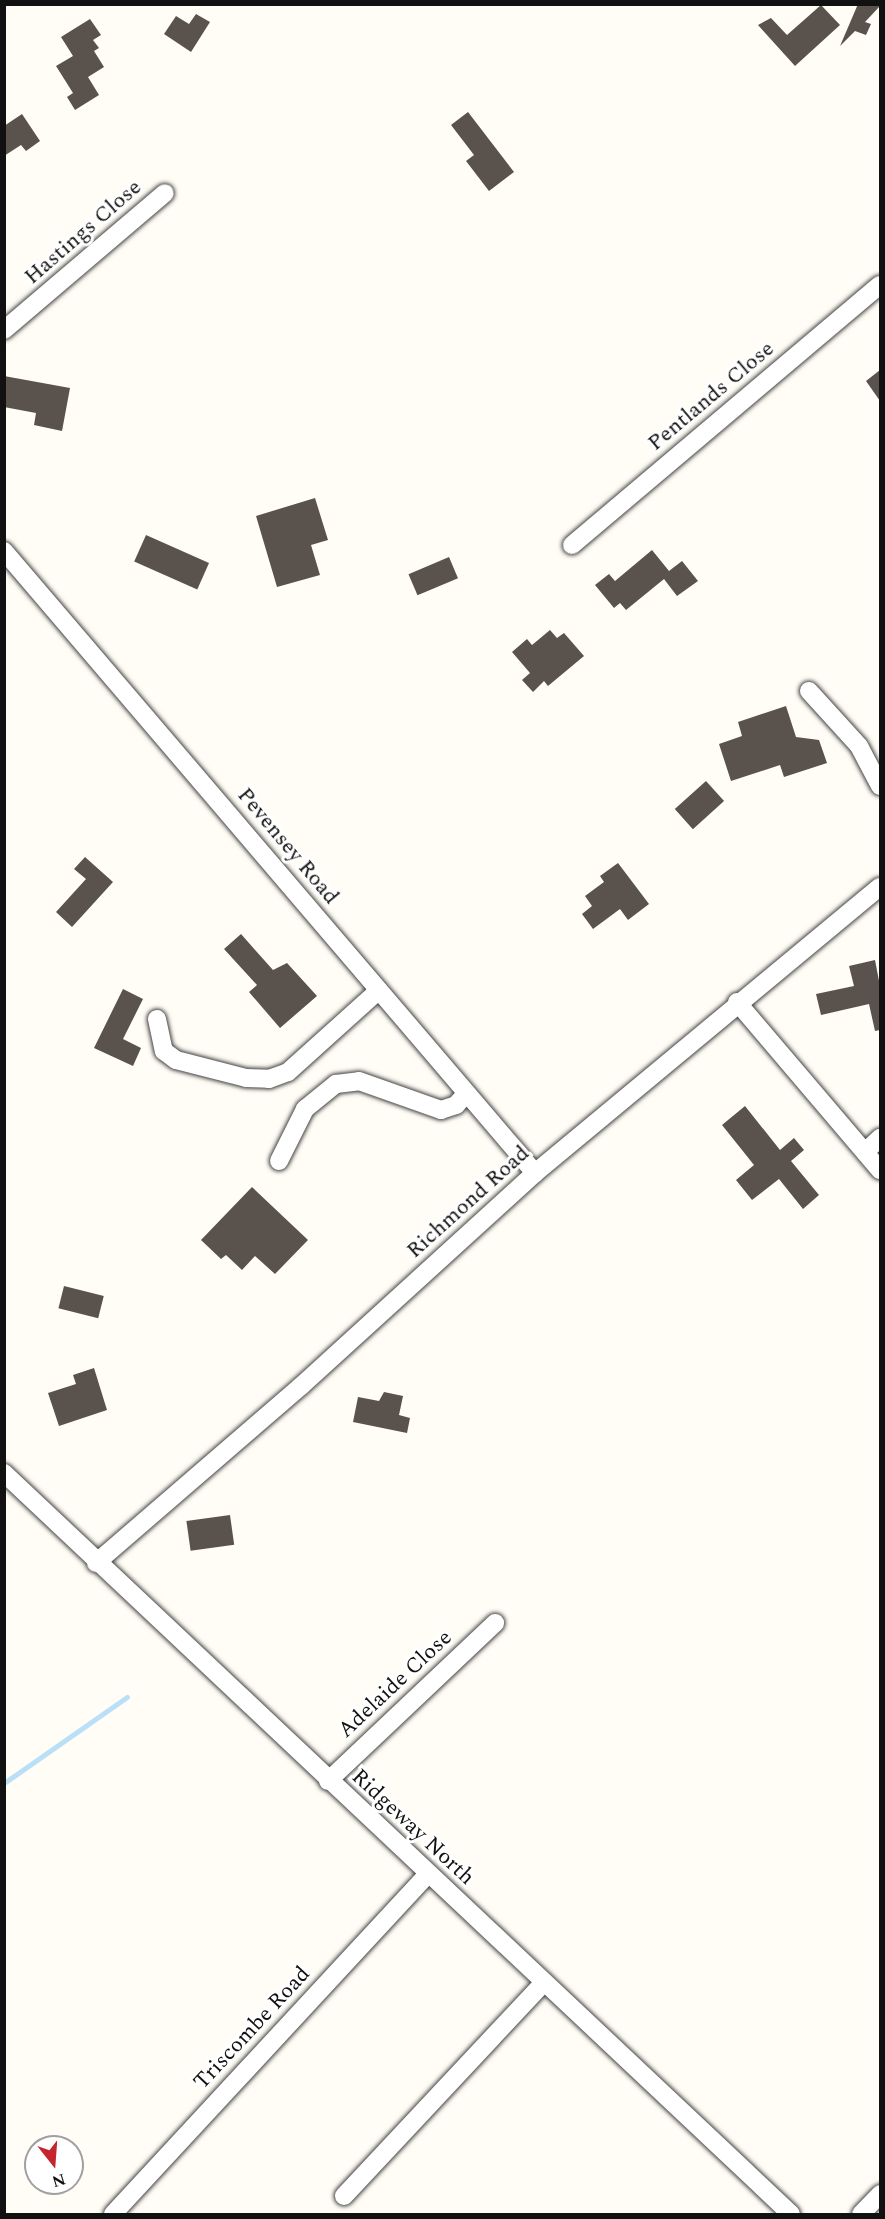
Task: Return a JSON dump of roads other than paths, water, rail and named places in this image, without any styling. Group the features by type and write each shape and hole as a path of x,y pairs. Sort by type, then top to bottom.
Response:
{"street":[{"name":"Hastings Close","path":"4,330 165,193"},
{"name":"Pentlands Close","path":"572,545 880,285"},
{"name":"Pevensey Road","path":"4,551 466,1094 536,1173"},
{"path":"809,691 859,746 880,786"},
{"name":"Richmond Road","path":"96,1563 301,1386 536,1173 737,1002 880,887"},
{"path":"157,1019 164,1051 176,1060 246,1078 269,1079 288,1072 379,990"},
{"path":"737,1002 880,1170"},
{"path":"279,1161 305,1109 336,1084 359,1081 441,1110 456,1105 466,1094"},
{"path":"865,1152 880,1138"},
{"name":"Ridgeway North","path":"4,1473 96,1563 790,2214"},
{"name":"Adelaide Close","path":"328,1780 495,1623"},
{"name":"Triscombe Road","path":"124,2211 427,1875"},
{"path":"344,2196 544,1982"},
{"path":"861,2214 880,2194"}],"waterway":[{"path":"4,1783 127,1697"}]}
